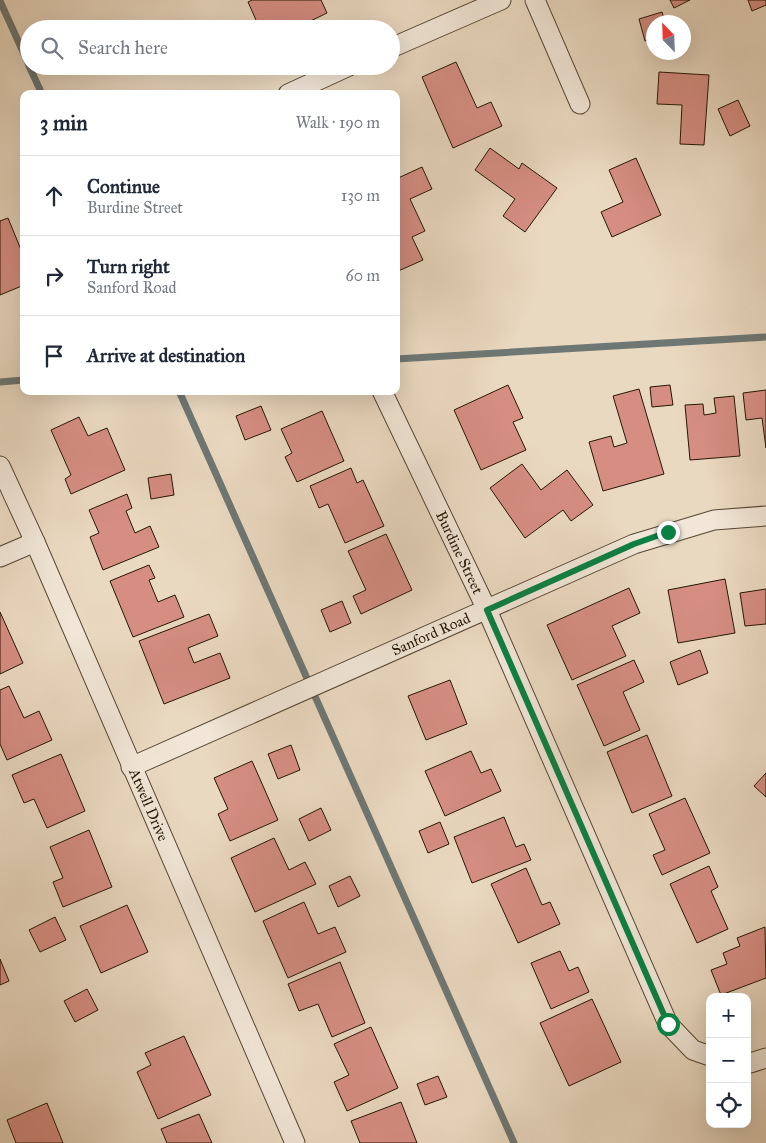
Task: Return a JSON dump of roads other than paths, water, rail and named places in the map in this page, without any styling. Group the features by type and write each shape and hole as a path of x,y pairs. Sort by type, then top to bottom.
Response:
{"street":[{"path":"400,44 501,0"},
{"path":"535,0 580,104"},
{"path":"297,90 329,75"},
{"name":"Burdine Street","path":"384,395 487,610 668,1024 693,1050 706,1055"},
{"name":"Atwell Drive","path":"0,466 35,542 295,1143"},
{"name":"Sanford Road","path":"131,767 634,544 668,532 714,520 766,516"},
{"path":"0,557 35,542"}],"waterway":[{"path":"0,1 20,45"},
{"path":"33,75 40,90"},
{"path":"400,359 766,337"},
{"path":"0,382 20,380"},
{"path":"181,395 514,1143"}]}
